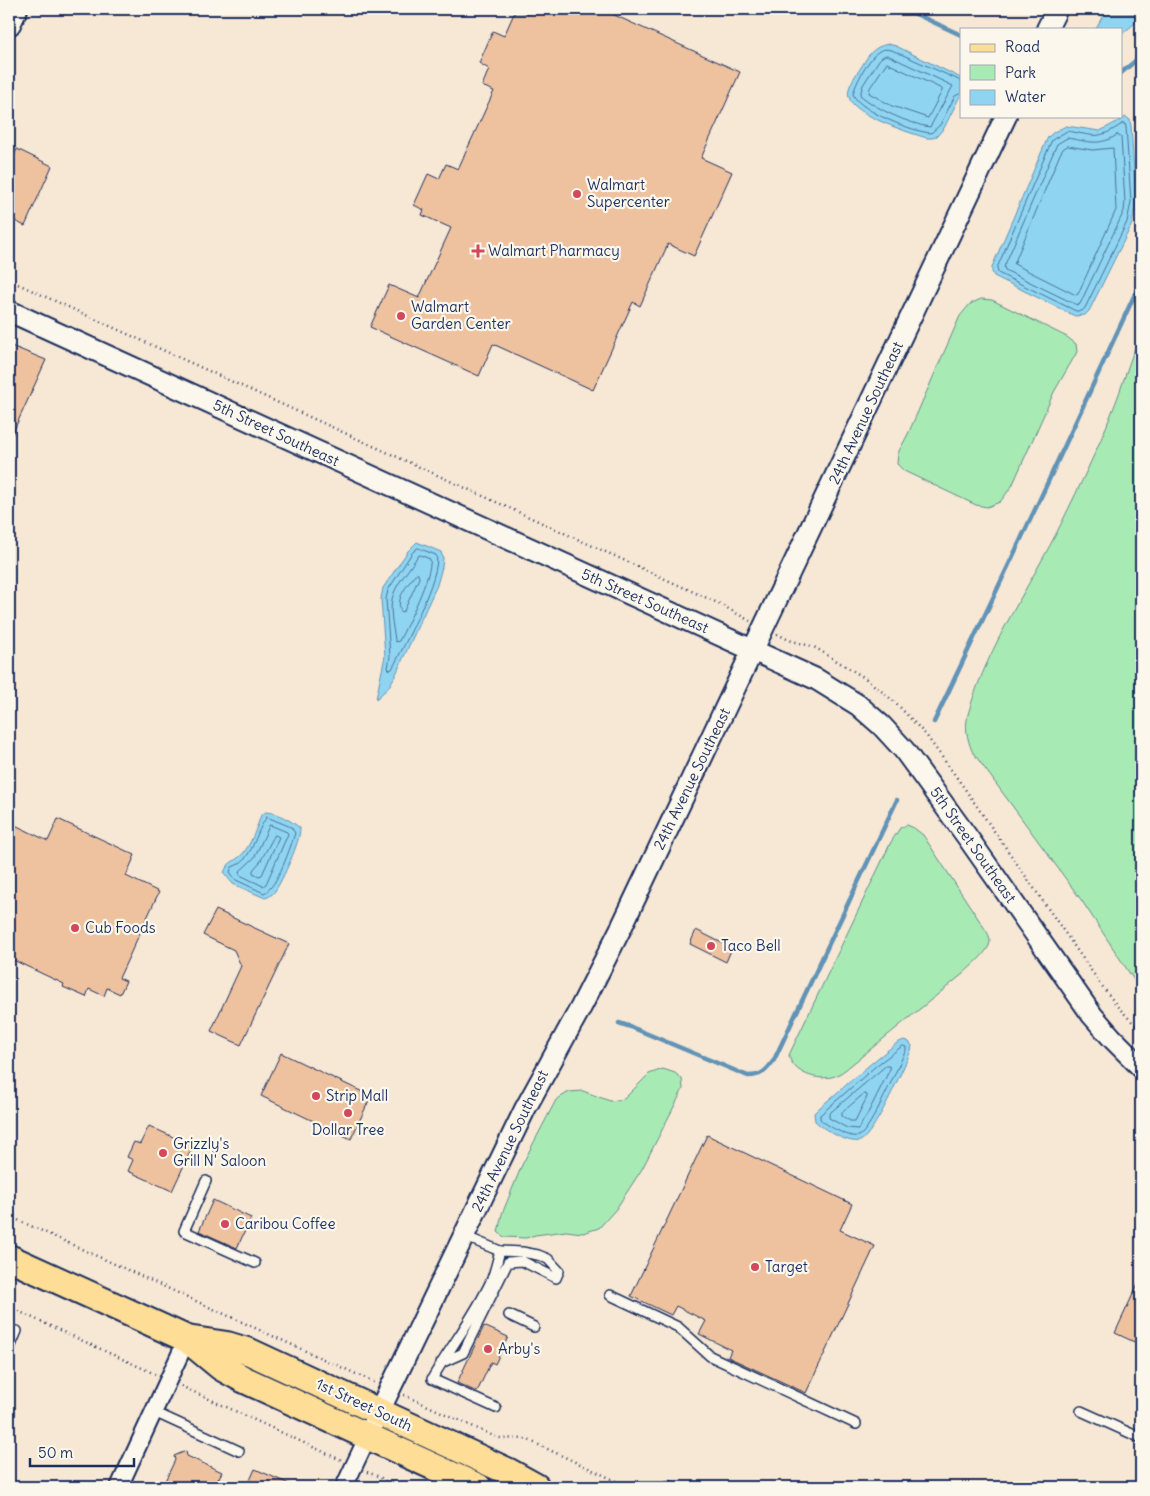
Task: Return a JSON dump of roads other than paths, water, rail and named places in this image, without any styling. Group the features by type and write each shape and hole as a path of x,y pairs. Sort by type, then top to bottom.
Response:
{"main road":[{"path":"9,24 16,9"},
{"name":"1st Street South","path":"9,1258 186,1339 221,1367 243,1380 478,1487"},
{"name":"1st Street South","path":"186,1339 214,1342 250,1352 384,1400 536,1487"}],"street":[{"path":"1048,28 1057,9"},
{"name":"24th Avenue Southeast","path":"368,1436 529,1102 597,977 754,650 1005,118"},
{"name":"5th Street Southeast","path":"9,311 816,678 846,696 870,714 897,741 917,766 1092,1014 1112,1038 1141,1067"},
{"path":"119,1487 186,1339"},
{"path":"344,1487 368,1436"}],"lane":[{"path":"206,1181 184,1231 255,1263"},
{"path":"441,1363 462,1353 508,1262 522,1261 556,1278 559,1271 548,1259 538,1255 500,1251 464,1236"},
{"path":"496,1408 432,1379 454,1346 491,1281 500,1251"},
{"path":"532,1266 538,1255"},
{"path":"610,1295 678,1327 710,1356 856,1424"},
{"path":"510,1315 534,1327"},
{"path":"9,1350 17,1331"},
{"path":"1081,1411 1141,1438"},
{"path":"154,1412 239,1451"}],"water":[{"path":"1106,9 1141,9 1141,18 1122,34 1122,28 1096,28"},
{"path":"883,45 896,46 960,78 960,96 944,128 937,136 927,138 908,132 871,117 853,104 848,94 852,82 868,56"},
{"path":"1126,117 1130,120 1131,126 1136,202 1132,224 1089,311 1085,315 1075,316 994,276 992,267 1048,137 1066,126 1100,131"},
{"path":"417,542 441,552 443,558 442,567 437,585 395,676 388,688 376,699 385,656 381,599 383,588 408,551"},
{"path":"266,812 284,817 292,822 300,828 300,834 282,879 274,892 265,898 233,884 224,873 230,863 245,851 261,815"},
{"path":"904,1040 912,1046 911,1051 888,1100 866,1136 860,1141 849,1140 830,1132 815,1121 814,1113 818,1109 874,1061 897,1043"}],"waterway":[{"path":"905,9 960,35"},
{"path":"1122,72 1141,56"},
{"path":"934,722 1141,281"},
{"path":"619,1023 748,1076 764,1072 774,1060 897,800"}],"place":[{"name":"Walmart Supercenter","path":"577,194"},
{"name":"Walmart Pharmacy","path":"478,251"},
{"name":"Walmart Garden Center","path":"401,316"},
{"name":"Cub Foods","path":"75,928"},
{"name":"Taco Bell","path":"711,946"},
{"name":"Strip Mall","path":"316,1096"},
{"name":"Dollar Tree","path":"348,1113"},
{"name":"Grizzly's Grill N' Saloon","path":"163,1153"},
{"name":"Caribou Coffee","path":"225,1224"},
{"name":"Target","path":"755,1267"},
{"name":"Arby's","path":"488,1349"}]}
